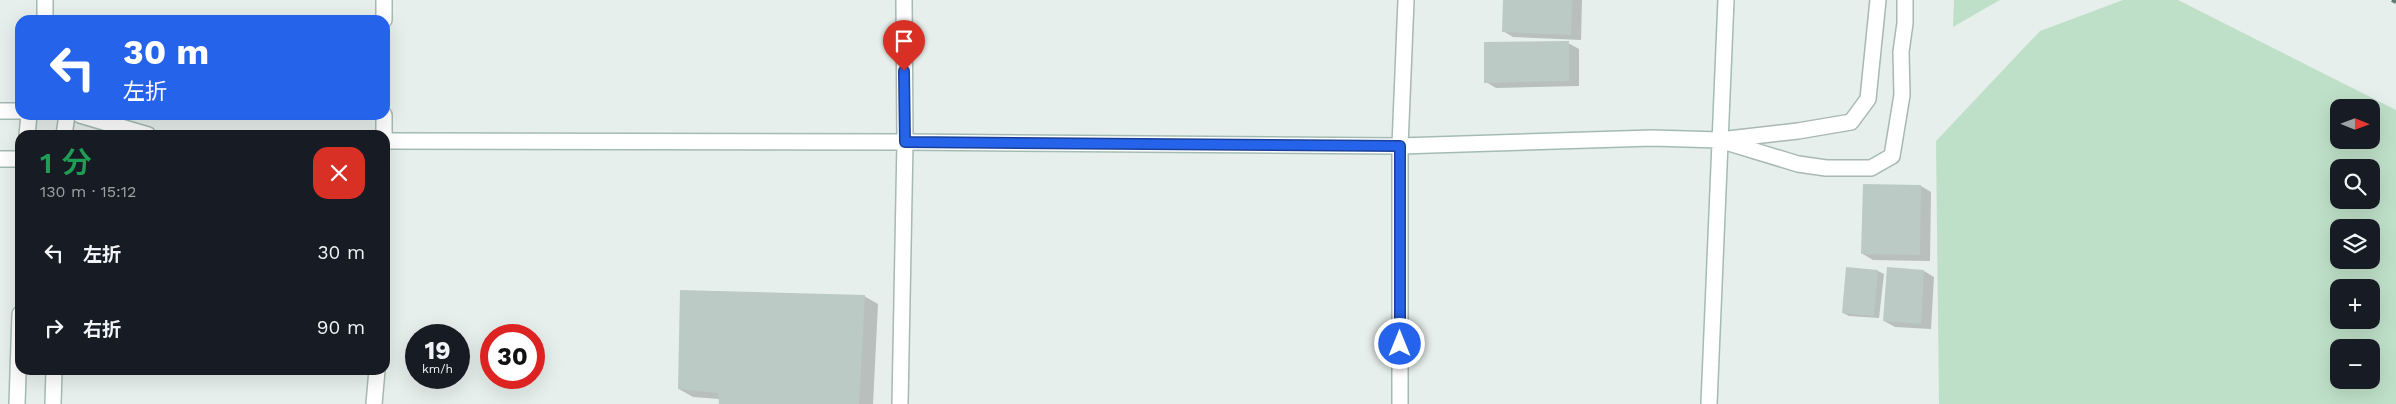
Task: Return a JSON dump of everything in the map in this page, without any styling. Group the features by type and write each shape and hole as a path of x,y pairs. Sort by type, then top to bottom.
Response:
{"street":[{"path":"45,0 45,15"},
{"path":"384,0 384,15"},
{"path":"900,404 905,142 904,0"},
{"path":"1400,404 1400,146 1406,0"},
{"path":"1709,404 1726,0"},
{"path":"390,141 905,142 1400,146 1652,138 1719,140 1798,131 1851,122 1868,100 1878,0"},
{"path":"1719,140 1798,164 1826,168 1871,168 1892,156 1902,95 1900,52 1906,23 1905,0"},
{"path":"0,111 15,111"},
{"path":"97,120 131,130"},
{"path":"0,159 15,159"},
{"path":"17,404 18,375"},
{"path":"53,404 54,375"},
{"path":"374,404 377,375"}],"green space":[{"path":"1954,0 2000,0 1953,27"},
{"path":"2123,0 2178,0 2374,99 2330,99 2330,149 2380,149 2380,102 2396,110 2396,404 1939,404 1936,141 2040,31"}],"building":[{"path":"1503,0 1572,0 1571,35 1502,32"},
{"path":"1569,41 1569,81 1484,83 1484,42"},
{"path":"1863,184 1921,185 1920,255 1861,254"},
{"path":"1846,267 1878,270 1874,316 1842,313"},
{"path":"1887,267 1924,270 1921,324 1883,321"},
{"path":"680,290 865,295 859,404 719,404 718,393 678,389"}],"railway":[{"path":"2392,0 2396,2"}],"route":[{"path":"904,71 905,142 1400,146 1400,344"}]}
